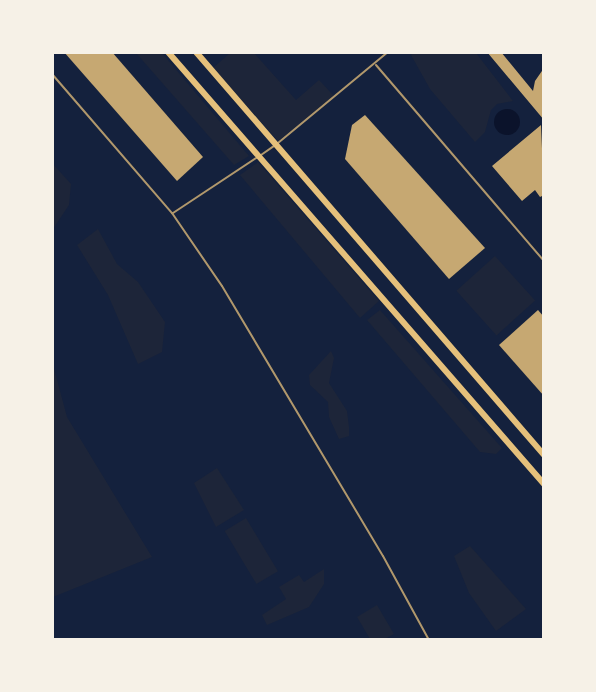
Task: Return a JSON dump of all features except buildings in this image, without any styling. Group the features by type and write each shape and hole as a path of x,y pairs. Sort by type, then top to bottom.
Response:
{"main road":[{"path":"168,52 544,484"},
{"path":"196,52 544,455"}],"lane":[{"path":"172,213 277,144 388,52"},
{"path":"375,64 544,261"},
{"path":"52,74 172,213 283,384 429,639"}],"shaded area":[{"path":"413,52 476,53 513,101 497,104 491,110 485,132 475,142 430,89 411,55"},
{"path":"136,53 162,53 249,156 234,165"},
{"path":"230,53 254,53 296,100 319,80 334,96 278,141 213,68"},
{"path":"507,109 516,113 520,122 516,131 507,135 498,131 494,122 498,113"},
{"path":"258,162 379,301 360,318 240,175"},
{"path":"53,164 71,184 69,205 53,229"},
{"path":"98,229 117,264 138,282 165,322 162,352 138,364 108,295 77,245"},
{"path":"495,256 535,301 497,335 456,291"},
{"path":"380,310 502,448 496,454 480,452 367,320"},
{"path":"331,351 334,358 329,383 347,411 349,427 349,436 339,439 329,417 328,402 310,385 309,375"},
{"path":"52,361 67,417 152,557 53,597"},
{"path":"217,468 244,510 216,527 194,483"},
{"path":"246,518 278,571 257,584 225,531"},
{"path":"470,546 526,609 496,631 469,593 454,556"},
{"path":"324,569 324,584 309,607 267,625 262,615 286,599 279,587 299,575 304,582"},
{"path":"377,605 394,634 385,639 370,639 357,617"}]}
